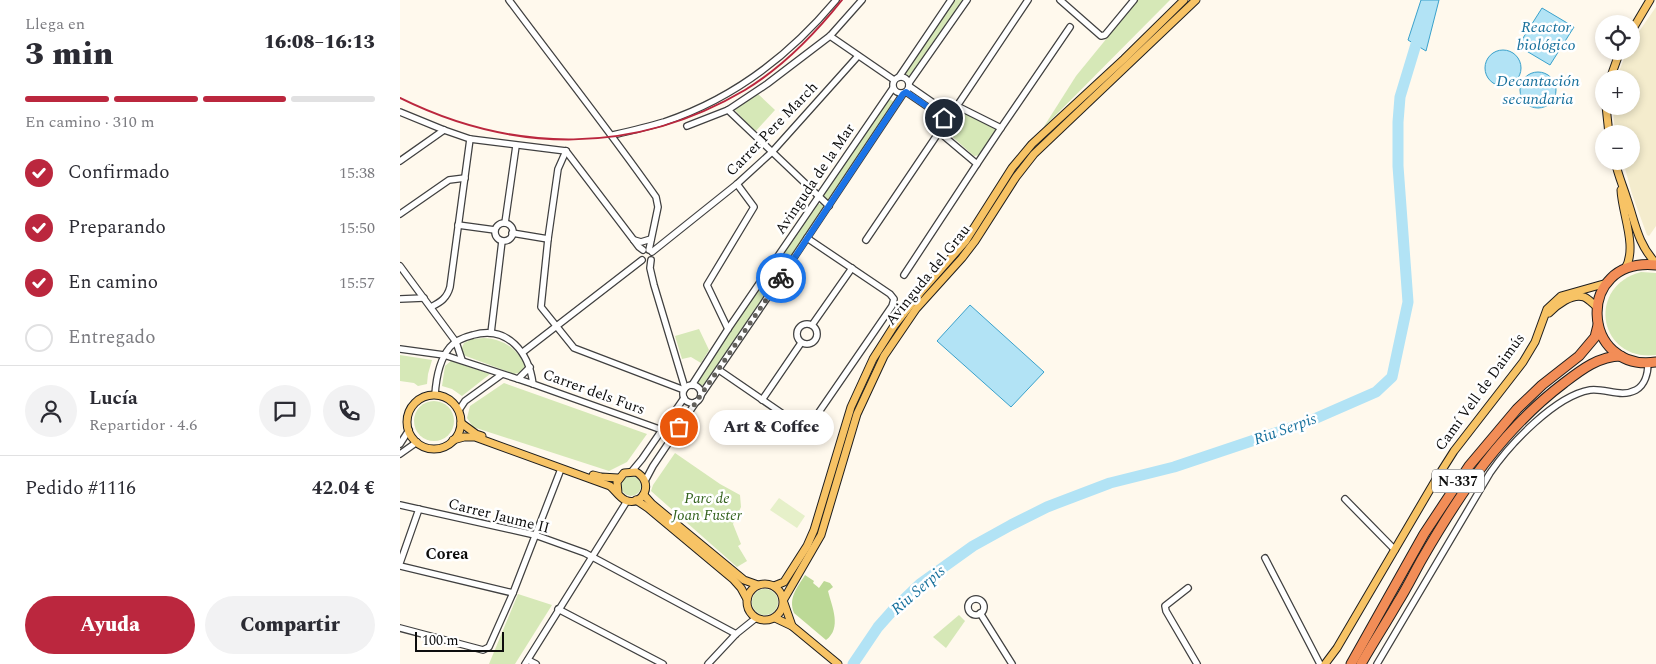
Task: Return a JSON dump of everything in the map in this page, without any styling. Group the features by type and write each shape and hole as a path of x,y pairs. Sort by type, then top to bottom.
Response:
{"highway":[{"path":"1652,362 1634,362 1611,349 1603,338 1598,325 1597,307 1600,295 1607,283 1625,268 1656,264"},
{"name":"N-337","path":"1350,664 1424,534 1469,466 1517,409 1542,385 1579,356 1595,337 1598,325"},
{"name":"N-337","path":"1361,664 1439,530 1466,487 1490,456 1526,415 1551,393 1592,364 1613,356 1621,356"}],"main road":[{"name":"Avinguda del Grau","path":"774,586 784,582 807,546 814,530 851,408 873,359 894,326 910,304 965,242 1012,168 1032,144 1124,60 1184,0"},
{"name":"Avinguda del Grau","path":"784,601 821,535 860,406 877,369 899,332 976,241 1016,177 1034,154 1196,0"},
{"path":"1640,17 1650,0"},
{"path":"1617,170 1631,248 1630,258 1625,268"},
{"path":"1620,182 1642,245 1656,264"},
{"path":"1544,319 1547,310 1561,296 1607,283"},
{"name":"Camí Vell de Daimús","path":"1325,664 1337,648 1434,481 1523,362 1535,342 1544,319 1566,300 1580,296 1586,297 1597,307"},
{"path":"400,421 408,428 417,442 426,447 435,448 448,445 458,435 461,423 458,410 449,399 436,395 420,399 413,405 409,412 408,428"},
{"path":"400,414 409,412"},
{"path":"461,423 476,434 601,478 618,478"},
{"path":"453,440 464,436 474,437 610,486 618,493 627,500 636,500 644,495 646,490 645,481 640,474 632,471 624,473 618,478 616,486 618,493"},
{"path":"644,495 652,504 744,580 758,586"},
{"path":"636,500 733,579 741,588 747,599 748,608 756,618 765,621 775,618 782,609 784,601"},
{"path":"747,599 753,589 758,586 766,584 774,586 781,594 792,626"},
{"path":"775,618 792,626 838,664"}],"street":[{"path":"509,0 574,87 613,134 656,197 658,204 651,240 645,254"},
{"path":"613,134 664,122 700,107 739,87 765,70 798,42 836,0"},
{"path":"687,126 728,110 767,84 830,36 862,0"},
{"path":"907,89 897,93 893,88 897,79 951,0"},
{"name":"Avinguda de la Mar","path":"701,395 967,0"},
{"path":"866,240 939,132 946,116 957,106 1028,0"},
{"path":"1060,0 1101,36 1105,35 1134,0"},
{"path":"904,274 1070,27"},
{"path":"830,36 858,56 897,79 903,77 907,89 946,116"},
{"name":"Carrer Pere March","path":"523,352 645,254 737,184 772,152 858,56"},
{"name":"Avinguda de la Mar","path":"692,385 818,196 893,88"},
{"path":"957,106 1001,128"},
{"path":"728,110 829,206"},
{"path":"400,112 470,139 566,151 645,254 684,389 684,398 632,471"},
{"path":"400,161 444,130"},
{"path":"939,132 977,164"},
{"path":"431,307 443,300 448,294 470,139"},
{"path":"505,223 516,146"},
{"path":"566,151 558,169 541,307 574,348 684,389 692,385 699,389 701,395 645,481"},
{"path":"400,214 449,180 465,178"},
{"path":"728,329 707,285 754,207 737,184"},
{"path":"505,223 510,226 512,233 508,239 502,241 497,237 495,230 499,224 505,223"},
{"path":"458,225 495,230"},
{"path":"512,233 548,239"},
{"path":"719,370 802,427 808,428 892,306 894,300 890,294 807,238"},
{"path":"634,240 642,242 651,240"},
{"path":"436,395 444,355 456,342 472,335 491,333 502,241"},
{"path":"400,266 456,342 462,360"},
{"path":"812,326 852,268"},
{"path":"400,299 424,298"},
{"path":"805,324 812,326 817,331 815,340 809,344 802,343 797,334 799,328 805,324"},
{"name":"Carrer dels Furs","path":"491,333 511,341 523,352 530,367 533,384 662,430"},
{"path":"762,400 802,343"},
{"path":"400,349 444,355 533,384"},
{"path":"1377,664 1490,472 1513,444 1540,418 1579,394 1594,390 1618,394 1636,390 1644,382 1652,362"},
{"name":"Carrer dels Furs","path":"518,379 530,367"},
{"path":"458,410 465,402 501,375"},
{"path":"684,398 690,403 696,402"},
{"path":"400,444 408,428"},
{"path":"400,454 417,442"},
{"path":"400,628 483,650 490,645 513,593 561,469"},
{"path":"1344,499 1395,550"},
{"path":"536,664 526,662 627,500"},
{"name":"Carrer Jaume II","path":"400,505 535,535 591,556 736,634"},
{"path":"419,509 400,565 513,593"},
{"path":"1265,558 1320,664"},
{"path":"1188,588 1165,606 1166,611 1197,664"},
{"path":"558,608 663,664"},
{"path":"980,613 1012,664"},
{"path":"708,664 736,634 756,618"}],"shaded area":[{"path":"1656,7 1656,226 1649,236 1632,194 1625,170 1640,170 1640,125 1614,125 1614,115 1640,115 1640,70 1620,70 1623,60 1640,60 1640,30"}],"green space":[{"path":"954,0 963,0 911,77 906,74 906,72"},
{"path":"1138,0 1170,0 1043,128 1076,76"},
{"path":"757,93 775,110 755,132 734,109"},
{"path":"888,98 894,102 827,202 822,196"},
{"path":"955,110 969,114 995,128 997,131 981,155 974,156 947,132 944,125 948,116"},
{"path":"816,203 823,205 823,208 704,385 700,386 696,383"},
{"path":"1641,272 1656,273 1656,355 1637,354 1622,347 1611,336 1606,322 1606,307 1612,292 1623,280"},
{"path":"699,329 709,350 701,363 691,357 682,359 675,336"},
{"path":"472,339 497,340 514,349 525,366 522,372 514,374 463,355 461,350 464,343"},
{"path":"400,355 432,360 427,384 418,386 414,383 400,381"},
{"path":"451,361 490,374 462,396 452,389 442,386 445,366"},
{"path":"504,383 647,434 627,462 609,471 473,427 467,418 470,406"},
{"path":"438,401 445,404 451,410 454,421 453,429 445,438 438,441 430,441 423,438 415,429 414,417 417,410 426,402"},
{"name":"Parc de Joan Fuster","path":"675,453 720,484 740,495 741,507 733,524 741,544 738,546 747,561 737,567 651,491 653,485"},
{"path":"631,476 638,479 641,486 638,493 631,496 624,493 621,486 624,479"},
{"path":"779,498 805,516 797,528 770,510"},
{"path":"805,575 814,581 813,583 819,588 824,581 830,583 833,587 828,591 835,623 834,630 826,640 794,613 792,608 796,589"},
{"path":"765,589 774,593 778,602 774,611 765,615 756,611 752,602 756,593"},
{"path":"518,594 552,605 515,664 489,664"},
{"path":"959,615 965,621 946,648 933,637"}],"water":[{"path":"1421,0 1439,0 1426,51 1408,40"},
{"name":"Reactor biológico","path":"1542,8 1574,27 1550,65 1518,46"},
{"name":"Decantación secundaria","path":"1503,50 1510,51 1516,55 1520,61 1520,75 1516,81 1510,85 1503,86 1496,85 1490,81 1486,75 1485,68 1486,61 1490,55 1496,51"},
{"name":"Decantación secundaria","path":"1538,72 1545,73 1551,77 1555,83 1555,97 1551,103 1545,107 1538,108 1531,107 1525,103 1521,97 1520,90 1521,83 1525,77 1531,73"},
{"path":"970,305 1044,372 1011,407 937,341"}],"waterway":[{"name":"Riu Serpis","path":"853,664 878,627 920,584 973,546 1011,525 1047,507 1110,483 1174,467 1305,423 1376,392 1392,377 1408,302 1398,166 1400,97 1420,31"}],"railway":[{"path":"400,98 443,116 486,130 530,137 574,139 617,136 661,127 703,111 759,81 798,49 842,0"}],"way so far":[{"path":"679,427 781,278"}],"place":[{"name":"Art & Coffee","path":"679,427"}],"district":[{"name":"Corea","path":"447,554"}],"route":[{"path":"781,278 903,94 906,92 944,118"}]}
